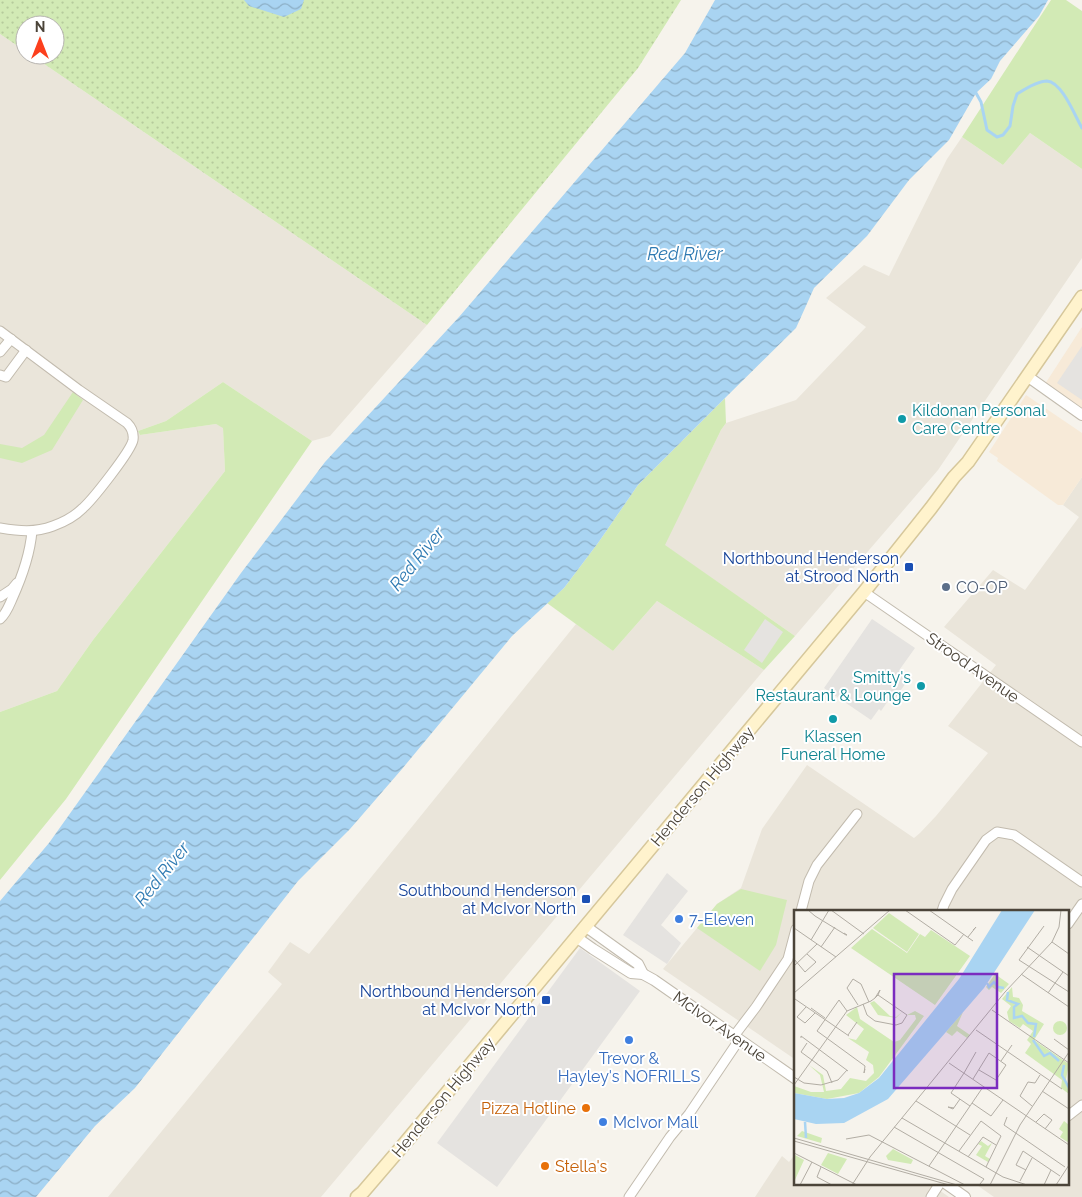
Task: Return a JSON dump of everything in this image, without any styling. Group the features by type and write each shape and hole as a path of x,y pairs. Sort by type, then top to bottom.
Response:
{"main road":[{"name":"Henderson Highway","path":"360,1195 864,592 954,477 968,462 1082,297"}],"street":[{"path":"0,331 127,423 132,427 133,435 131,447 97,492 83,508 69,518 53,526 32,531 0,528"},
{"path":"0,352 11,339"},
{"path":"0,375 6,378 26,350"},
{"path":"1027,376 1082,415"},
{"path":"0,619 7,610 22,577 32,531"},
{"path":"0,597 12,589 22,577"},
{"name":"Strood Avenue","path":"864,592 1082,742"},
{"path":"801,910 809,881 817,865 857,814"},
{"path":"942,910 952,889 986,840 997,832 1014,835 1082,882"},
{"path":"1070,921 1082,904"},
{"name":"McIvor Avenue","path":"586,926 638,964 643,974"},
{"path":"629,1197 670,1136 689,1114 788,959 794,936"},
{"name":"McIvor Avenue","path":"576,937 632,973 643,974 678,996 794,1078"},
{"path":"1070,1115 1082,1105"},
{"path":"931,1197 939,1184"},
{"path":"946,1184 965,1197"}],"shaded area":[{"path":"0,34 15,44 15,65 46,65 427,325 330,436 312,441 223,382 166,421 138,431 140,435 216,424 223,427 225,471 93,640 57,691 0,712"},
{"path":"1030,133 1082,169 1082,258 938,470 795,636 664,545 726,423 796,400 866,327 826,298 864,265 889,276 947,159 962,137 1003,165"},
{"path":"1082,327 1082,409 1045,384"},
{"path":"1082,346 1082,400 1057,383"},
{"path":"1026,395 1082,433 1082,477 1063,505 1058,505 997,461 998,458 989,452"},
{"path":"1082,477 1082,1197 994,1197 975,1184 1070,1184 1070,910 794,910 794,1059 663,969 717,904 741,888 762,829 807,765 914,838 936,816 988,753 948,726 996,665 944,627 993,570 1025,590 1079,517 1063,505"},
{"path":"657,601 764,670 321,1197 108,1197 282,984 268,972 290,942 309,954 576,624 613,651"},
{"path":"765,619 783,632 762,663 744,650"},
{"path":"872,619 915,648 900,669 910,677 896,697 892,695 881,711 879,709 871,720 824,688"},
{"path":"667,873 688,891 661,925 681,943 667,964 623,935"},
{"path":"580,948 640,991 497,1187 437,1143"},
{"path":"782,1156 789,1162 794,1156 794,1184 930,1184 949,1197 755,1197"}],"green space":[{"path":"0,0 681,0 638,68 427,325 46,65 65,65 65,15 15,15 15,44 0,34"},
{"path":"1051,0 1066,0 1082,11 1082,169 1030,133 1003,165 962,137"},
{"path":"223,382 312,441 66,799 0,880 0,712 57,691 93,640 225,471 223,428 216,424 140,435 138,431 166,421"},
{"path":"73,392 83,400 52,450 22,463 0,458 0,444 22,448 44,435"},
{"path":"725,398 726,423 665,545 795,636 764,670 657,601 613,651 547,603 564,588 638,485"},
{"path":"741,889 787,900 776,945 760,971 697,928 717,904"}],"water":[{"path":"244,0 304,0 301,9 284,17 249,6"},
{"name":"Red River","path":"715,0 1048,0 1039,16 1000,61 991,79 976,93 949,140 909,180 867,236 814,288 796,328 638,485 564,588 512,636 350,829 298,881 135,1088 95,1126 36,1197 0,1197 0,901 49,843 241,573 325,462 459,317 685,53"}],"waterway":[{"path":"976,93 981,102 987,130 997,137 1003,135 1010,126 1017,94 1043,81 1053,83 1063,93 1082,128"}],"place":[{"name":"Kildonan Personal Care Centre","path":"902,419"},
{"name":"Northbound Henderson at Strood North","path":"909,567"},
{"name":"CO-OP","path":"946,587"},
{"name":"Smitty's Restaurant & Lounge","path":"921,686"},
{"name":"Klassen Funeral Home","path":"833,719"},
{"name":"Southbound Henderson at McIvor North","path":"586,899"},
{"name":"7-Eleven","path":"679,919"},
{"name":"Northbound Henderson at McIvor North","path":"546,1000"},
{"name":"Trevor & Hayley's NOFRILLS","path":"629,1040"},
{"name":"Pizza Hotline","path":"586,1108"},
{"name":"McIvor Mall","path":"603,1122"},
{"name":"Stella's","path":"545,1166"}]}
